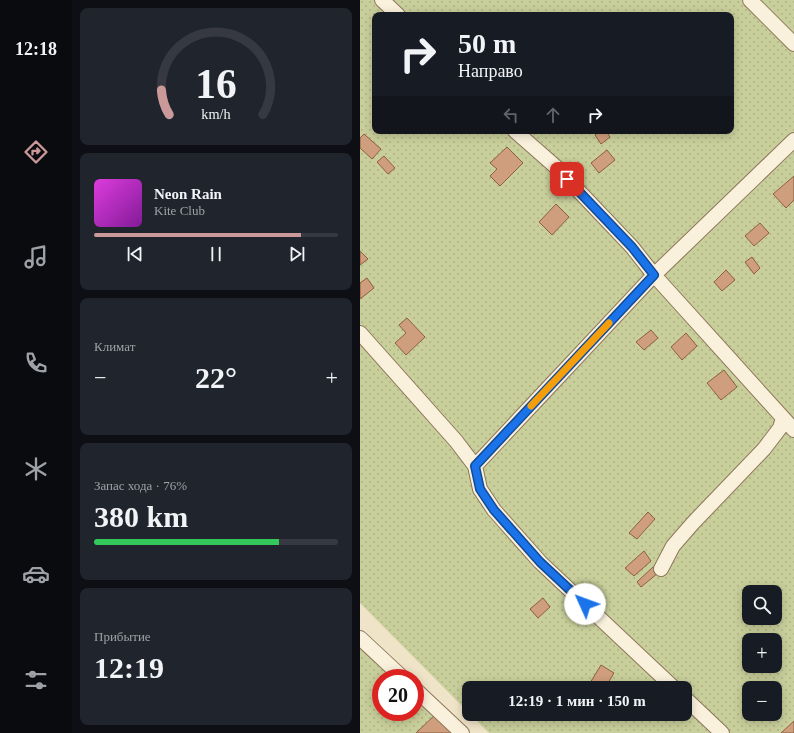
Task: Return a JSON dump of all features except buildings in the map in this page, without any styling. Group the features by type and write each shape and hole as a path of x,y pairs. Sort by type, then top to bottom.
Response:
{"lane":[{"path":"382,0 395,12"},
{"path":"750,0 794,44"},
{"path":"518,134 562,173 632,247 654,275 794,430"},
{"path":"475,466 654,275 794,140"},
{"path":"360,333 456,440 475,466 480,489 494,510 535,557 667,681"},
{"path":"661,569 673,546 764,449 780,428 783,418"},
{"path":"360,638 393,669"},
{"path":"424,697 462,733"},
{"path":"692,705 722,733"}],"green space":[{"path":"360,0 794,0 794,733 489,733 477,721 692,721 692,681 462,681 462,706 360,603"},
{"path":"360,634 395,669 372,669 372,721 424,721 424,699 457,733 360,733"}],"slow traffic":[{"path":"531,406 609,323"}],"route":[{"path":"567,179 632,247 654,275 475,466 480,489 494,510 540,562 585,604"}]}
